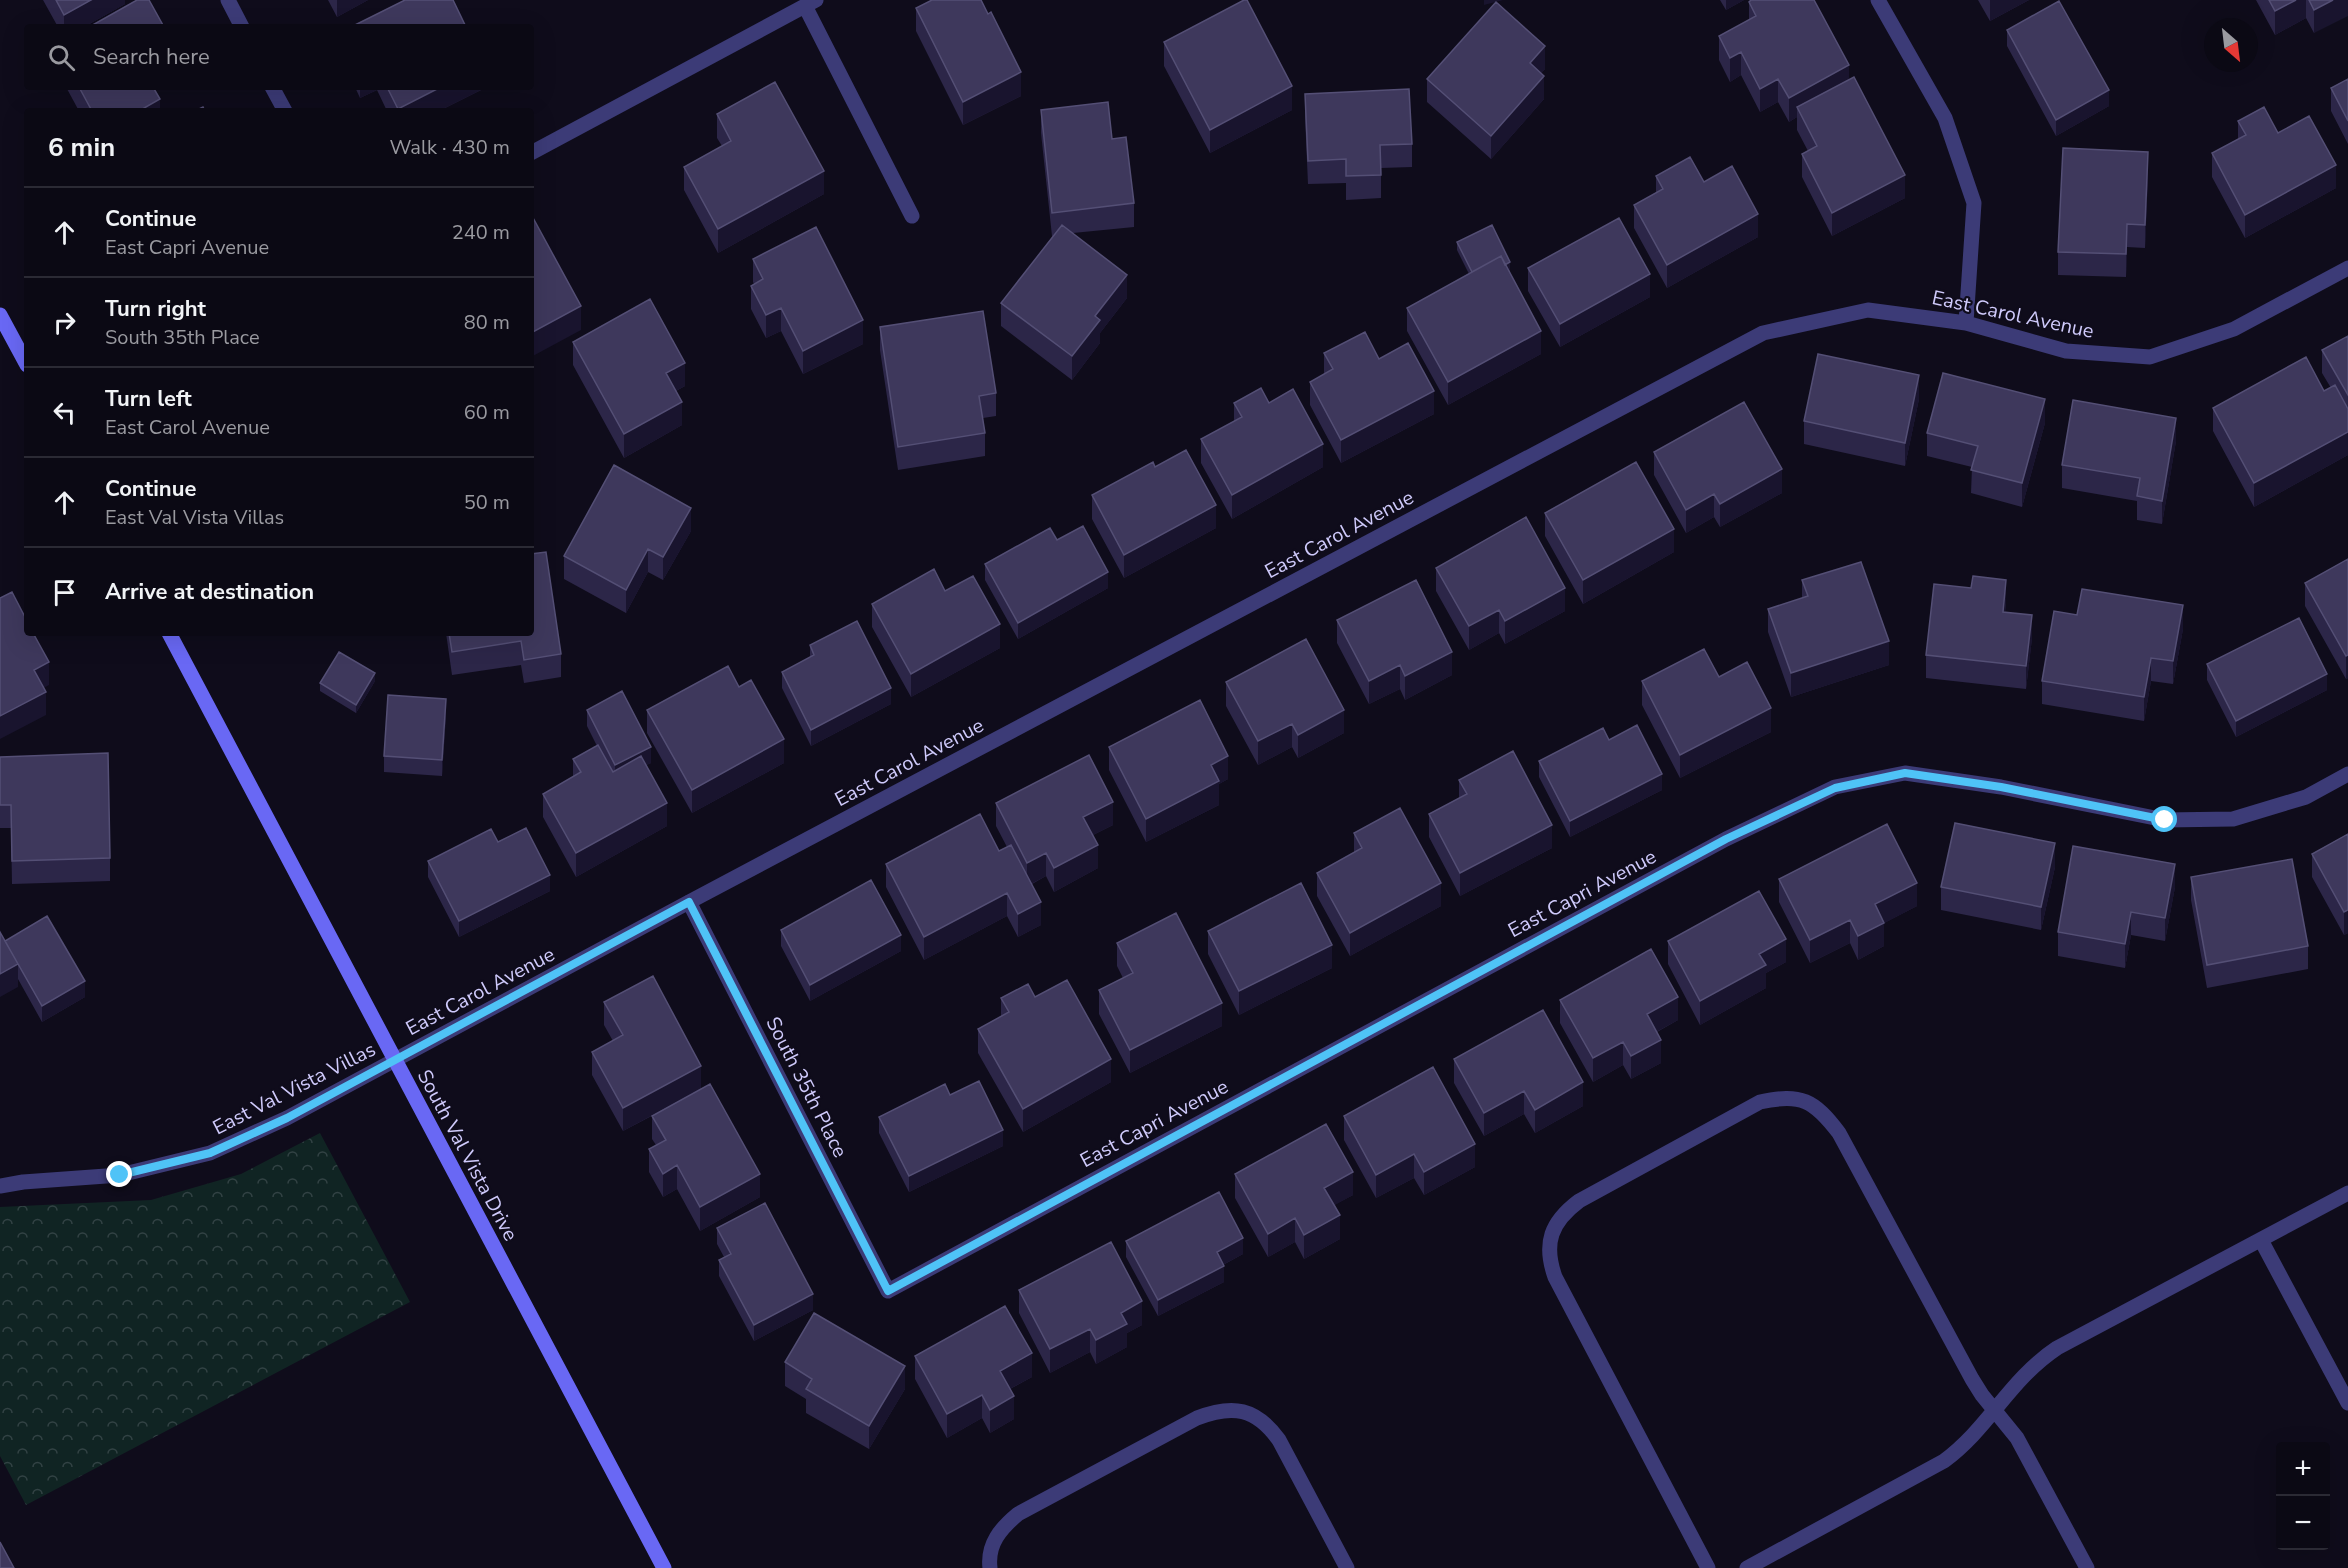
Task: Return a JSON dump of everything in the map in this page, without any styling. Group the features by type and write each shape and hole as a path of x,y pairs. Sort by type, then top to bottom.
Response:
{"main road":[{"path":"0,315 24,359"},
{"name":"South Val Vista Drive","path":"171,636 664,1568"}],"street":[{"path":"228,0 240,24"},
{"path":"1878,0 1945,118 1974,203 1966,322"},
{"path":"534,151 811,3 912,216"},
{"path":"274,90 283,108"},
{"name":"East Carol Avenue","path":"394,1061 689,902 1763,333 1868,310 1966,322 2066,351 2150,357 2234,329 2348,268"},
{"name":"East Capri Avenue","path":"888,1291 1726,839 1835,788 1905,773 2001,787 2165,820 2233,819 2306,797 2348,774"},
{"name":"South 35th Place","path":"689,902 888,1291"},
{"name":"East Val Vista Villas","path":"0,1186 22,1182 120,1175 210,1153 287,1118 394,1061"},
{"path":"1708,1568 1552,1270 1549,1249 1551,1234 1558,1220 1579,1201 1760,1102 1783,1097 1805,1101 1825,1114 1839,1133 1972,1379 2017,1438 2087,1568"},
{"path":"1747,1568 1944,1461 1972,1437 2037,1361 2057,1348 2348,1193"},
{"path":"2261,1240 2348,1403"},
{"path":"990,1568 991,1549 996,1536 1005,1524 1018,1514 1197,1418 1228,1410 1250,1414 1270,1428 1279,1440 1347,1568"}],"green space":[{"path":"320,1133 410,1302 26,1505 0,1456 0,1207 151,1200 241,1174"}],"building":[{"path":"56,0 91,0 64,15"},
{"path":"137,0 149,0 162,24 94,24"},
{"path":"405,0 453,0 465,24 357,24"},
{"path":"932,0 981,0 988,14 991,12 1021,72 963,102 916,8"},
{"path":"1247,0 1292,86 1210,130 1164,42"},
{"path":"1751,0 1814,0 1849,65 1789,98 1778,79 1760,89 1741,52 1730,58 1719,36 1756,16 1749,2"},
{"path":"2269,0 2296,0 2275,11"},
{"path":"2309,0 2333,0 2314,10"},
{"path":"2059,1 2109,90 2056,120 2007,30"},
{"path":"1496,2 1545,46 1530,63 1544,76 1491,136 1427,79"},
{"path":"1854,77 1905,175 1832,213 1802,154 1817,146 1797,107"},
{"path":"2348,79 2348,121 2331,88"},
{"path":"775,82 824,171 718,229 684,167 731,141 717,114"},
{"path":"1409,89 1412,144 1380,145 1381,175 1346,176 1346,159 1308,161 1305,94"},
{"path":"81,90 155,90 160,99 144,108 90,108"},
{"path":"388,90 435,90 400,108 398,108"},
{"path":"1108,102 1112,139 1126,137 1134,203 1052,213 1041,110"},
{"path":"2264,107 2278,133 2309,116 2336,165 2245,215 2212,153 2246,135 2238,121"},
{"path":"2063,148 2148,152 2145,225 2127,224 2126,254 2058,252"},
{"path":"1690,157 1704,182 1732,166 1758,214 1667,265 1634,205 1663,189 1656,176"},
{"path":"1619,218 1650,274 1560,324 1528,268"},
{"path":"534,220 581,306 534,331"},
{"path":"1062,225 1127,275 1095,316 1100,320 1072,356 1001,303"},
{"path":"1492,225 1510,262 1505,265 1501,256 1472,272 1457,242"},
{"path":"816,227 863,320 803,351 781,308 766,315 751,286 763,279 753,259"},
{"path":"1501,256 1541,331 1448,382 1407,308"},
{"path":"650,299 685,363 666,373 682,402 624,434 573,342"},
{"path":"983,311 996,393 979,396 985,433 898,447 880,327"},
{"path":"1365,332 1379,359 1408,343 1434,391 1341,440 1310,382 1333,369 1324,353"},
{"path":"2348,336 2348,395 2322,350"},
{"path":"1818,354 1919,375 1905,443 1804,421"},
{"path":"2306,357 2324,391 2335,385 2348,409 2348,432 2254,483 2213,408"},
{"path":"1943,373 2045,399 2022,483 1971,470 1978,446 1927,433"},
{"path":"1261,388 1269,403 1293,389 1323,444 1232,495 1201,439 1242,417 1234,403"},
{"path":"2073,400 2176,418 2162,501 2137,496 2140,478 2062,465"},
{"path":"1744,402 1782,469 1720,504 1714,494 1686,510 1654,452"},
{"path":"1186,450 1216,505 1124,555 1092,495 1153,462 1155,467"},
{"path":"1636,462 1674,529 1583,580 1545,513"},
{"path":"614,465 691,508 663,557 648,549 626,590 564,556"},
{"path":"1526,517 1565,588 1505,621 1499,610 1469,626 1436,568"},
{"path":"1083,526 1108,572 1018,623 985,564 1050,528 1057,540"},
{"path":"546,552 561,654 524,660 521,641 452,652 449,636 534,636 534,554"},
{"path":"2348,559 2348,655 2346,656 2305,583"},
{"path":"1861,562 1889,641 1791,673 1768,609 1808,596 1802,580"},
{"path":"934,569 945,591 973,576 1000,624 911,674 872,604"},
{"path":"1973,576 2006,580 2003,612 2032,615 2026,666 1926,655 1934,584 1971,588"},
{"path":"1416,580 1452,652 1405,676 1400,665 1369,681 1337,620"},
{"path":"2082,589 2183,605 2173,661 2151,658 2144,697 2042,681 2054,611 2077,615"},
{"path":"12,592 24,615 24,636 35,636 49,662 34,670 46,692 0,716 0,598"},
{"path":"2299,618 2327,674 2236,721 2207,664"},
{"path":"857,621 891,688 811,730 782,672 814,655 810,645"},
{"path":"1306,639 1344,710 1298,735 1292,724 1258,741 1226,682"},
{"path":"1704,649 1719,677 1747,662 1771,708 1680,755 1642,681"},
{"path":"339,652 375,673 356,705 320,683"},
{"path":"728,666 739,687 751,680 784,739 692,790 647,710"},
{"path":"622,691 651,747 615,765 587,710"},
{"path":"388,695 446,699 442,760 384,756"},
{"path":"1200,700 1228,756 1211,765 1219,781 1146,819 1109,747"},
{"path":"1637,725 1662,774 1570,821 1539,761 1603,728 1609,740"},
{"path":"598,745 613,772 641,756 667,803 576,853 543,794 581,772 573,759"},
{"path":"1513,751 1552,825 1460,873 1429,814 1467,794 1459,780"},
{"path":"108,753 110,858 12,861 11,805 0,805 0,757"},
{"path":"1089,755 1113,802 1083,817 1098,845 1054,868 1046,853 1027,863 996,803"},
{"path":"1400,808 1441,883 1350,933 1317,873 1362,848 1354,833"},
{"path":"980,814 999,851 1011,845 1041,902 1018,914 1007,893 924,937 886,864"},
{"path":"1955,823 2055,843 2041,907 1941,887"},
{"path":"1887,824 1917,883 1875,904 1884,923 1858,936 1850,920 1810,940 1779,879"},
{"path":"526,828 550,875 459,921 428,861 491,829 498,842"},
{"path":"2348,834 2348,910 2344,912 2312,854"},
{"path":"2073,846 2175,864 2165,918 2131,912 2125,944 2058,932"},
{"path":"2292,859 2308,946 2207,965 2191,877"},
{"path":"871,880 901,935 810,985 781,930"},
{"path":"1301,883 1332,945 1239,991 1208,931"},
{"path":"1759,891 1786,939 1759,954 1766,965 1700,1001 1668,941"},
{"path":"1176,913 1222,1003 1130,1050 1099,990 1133,973 1117,943"},
{"path":"47,916 85,981 42,1006 5,941"},
{"path":"0,932 18,964 0,974"},
{"path":"1651,949 1678,997 1647,1014 1661,1040 1631,1056 1623,1042 1593,1058 1560,1000"},
{"path":"653,976 701,1066 623,1108 592,1052 623,1035 604,1002"},
{"path":"1067,980 1111,1059 1023,1109 978,1029 1009,1012 1001,998 1028,984 1035,997"},
{"path":"1543,1010 1583,1082 1535,1110 1524,1091 1484,1113 1454,1059"},
{"path":"1433,1067 1475,1144 1424,1172 1414,1154 1376,1175 1344,1116"},
{"path":"979,1081 1003,1130 909,1176 879,1117 945,1084 950,1095"},
{"path":"710,1084 760,1174 700,1207 677,1165 663,1174 649,1149 666,1140 652,1116"},
{"path":"1326,1124 1353,1172 1324,1188 1340,1215 1304,1235 1295,1218 1268,1234 1235,1174"},
{"path":"1219,1192 1243,1238 1217,1252 1224,1266 1158,1300 1126,1241"},
{"path":"765,1203 813,1294 754,1325 719,1260 731,1254 717,1228"},
{"path":"1111,1242 1142,1301 1121,1313 1127,1324 1096,1340 1090,1329 1050,1349 1019,1290"},
{"path":"1005,1306 1032,1353 1000,1371 1014,1396 990,1410 982,1395 947,1414 915,1356"},
{"path":"814,1313 905,1366 869,1426 806,1389 812,1379 785,1362"},
{"path":"0,1542 14,1568 0,1568"}],"route":[{"path":"120,1175 210,1153 287,1118 689,902 888,1291 1726,839 1835,788 1905,773 2001,787 2165,820"}]}
